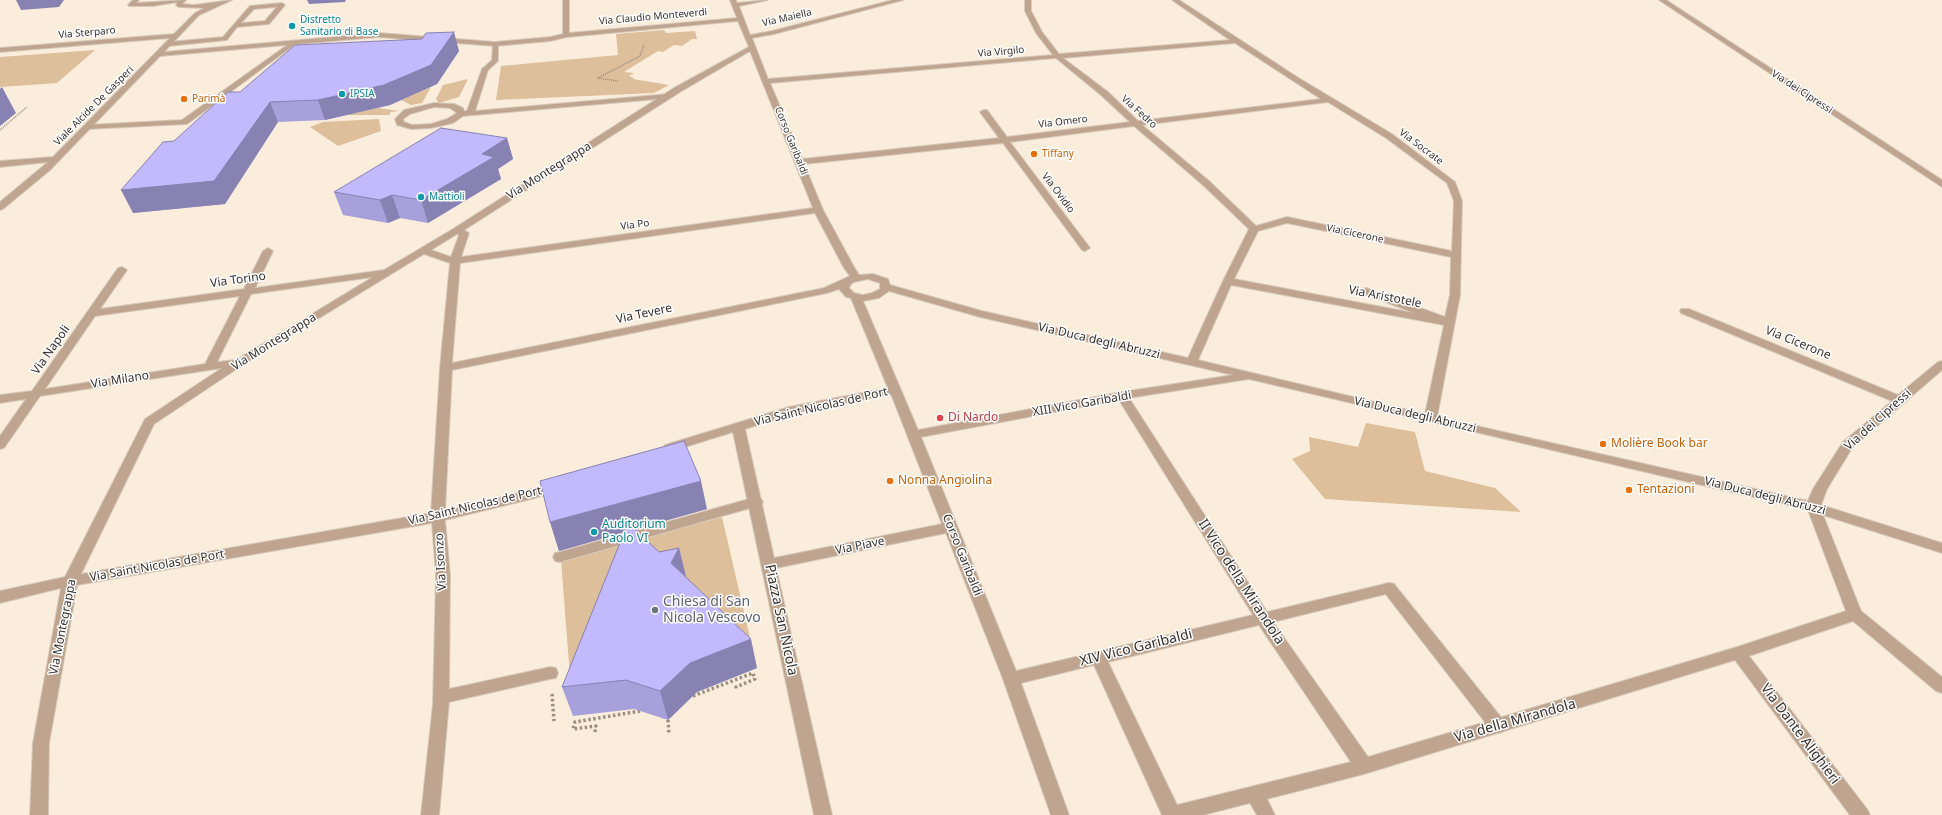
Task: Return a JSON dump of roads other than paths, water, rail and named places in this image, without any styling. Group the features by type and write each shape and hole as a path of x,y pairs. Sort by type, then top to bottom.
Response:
{"street":[{"path":"136,0 131,5 180,2 190,7 197,14"},
{"path":"190,7 217,4 234,0"},
{"path":"566,0 565,34 567,35"},
{"path":"734,2 765,0"},
{"name":"Via Maiella","path":"748,37 772,33 900,0"},
{"name":"Via Fedro","path":"1028,0 1028,11 1039,33 1058,57 1105,94 1135,123 1206,183 1254,229"},
{"name":"Via Socrate","path":"1175,0 1328,100 1389,136 1451,182 1458,201 1456,295 1430,419"},
{"name":"Via dei Cipressi","path":"1662,0 1942,184"},
{"name":"Corso Garibaldi","path":"734,2 800,162 818,210 849,268 851,280 844,289 846,293 856,297 914,435 1011,679 1060,815"},
{"name":"Viale Alcide De Gasperi","path":"0,207 56,159 160,54 197,14 217,4"},
{"path":"169,44 225,39 252,7 282,5 267,23 236,26"},
{"name":"Via Claudio Monteverdi","path":"160,54 379,35 495,44 550,39 567,35 741,19"},
{"name":"Via Sterparo","path":"0,50 176,36"},
{"name":"Via Virgilo","path":"767,82 1236,40"},
{"path":"87,127 184,122 295,42"},
{"path":"470,113 485,69 495,60 495,44"},
{"name":"Via Montegrappa","path":"39,815 41,743 70,581 149,422 240,362 456,231 669,96 753,47"},
{"path":"460,114 460,110 451,106 424,107 402,116 399,119 400,122 411,127 431,126 450,121 460,114 669,96"},
{"name":"Via Omero","path":"800,162 1005,140 1328,100"},
{"name":"Via Ovidio","path":"984,112 1085,248"},
{"path":"0,164 56,159"},
{"name":"Via Po","path":"455,261 818,210"},
{"name":"Via Cicerone","path":"1254,229 1286,220 1457,255"},
{"path":"1192,362 1228,281 1254,229"},
{"name":"Via Isonzo","path":"430,815 441,697 443,575 438,517 446,368 455,261 464,233 456,231"},
{"path":"423,250 455,261"},
{"path":"209,367 268,251"},
{"name":"Via Napoli","path":"0,445 122,270"},
{"name":"Via Torino","path":"92,313 387,272"},
{"name":"Via Duca degli Abruzzi","path":"851,280 875,277 884,281 886,287 980,314 1192,362 1430,419 1813,506 1942,548"},
{"name":"Via Tevere","path":"446,368 827,290 851,280"},
{"name":"Via Aristotele","path":"1228,281 1450,323"},
{"path":"856,297 875,296 884,291 886,287"},
{"name":"Via Aristotele","path":"1366,291 1450,323"},
{"name":"Via Cicerone","path":"1685,311 1900,400"},
{"name":"Via Milano","path":"0,399 240,362"},
{"name":"Via dei Cipressi","path":"1813,506 1820,489 1847,445 1942,364"},
{"name":"XIII Vico Garibaldi","path":"914,435 1122,396 1250,377"},
{"name":"Via Saint Nicolas de Port","path":"655,452 793,410 895,390"},
{"name":"II Vico della Mirandola","path":"1122,396 1262,617 1364,766"},
{"name":"Piazza San Nicola","path":"738,426 756,502 822,815"},
{"name":"Via Saint Nicolas de Port","path":"0,597 70,581 438,517 530,495 566,482"},
{"path":"560,557 756,502"},
{"path":"1813,506 1855,614 1942,686"},
{"name":"Via Piave","path":"769,564 951,527"},
{"name":"XIV Vico Garibaldi","path":"1011,679 1262,617 1389,588 1498,726"},
{"name":"Via della Mirandola","path":"1171,815 1364,766 1738,653 1855,614"},
{"name":"Via Dante Alighieri","path":"1738,653 1861,815"},
{"path":"1098,657 1171,815"},
{"path":"441,697 550,673"},
{"path":"1255,794 1266,815"}],"place":[{"name":"Distretto Sanitario di Base","path":"292,26"},
{"name":"IPSIA","path":"342,94"},
{"name":"Parimà","path":"184,99"},
{"name":"Tiffany","path":"1034,154"},
{"name":"Mattioli","path":"421,197"},
{"name":"Di Nardo","path":"940,418"},
{"name":"Molière Book bar","path":"1603,444"},
{"name":"Nonna Angiolina","path":"890,481"},
{"name":"Tentazioni","path":"1629,490"},
{"name":"Auditorium Paolo VI","path":"594,532"},
{"name":"Chiesa di San Nicola Vescovo","path":"655,610"}]}
